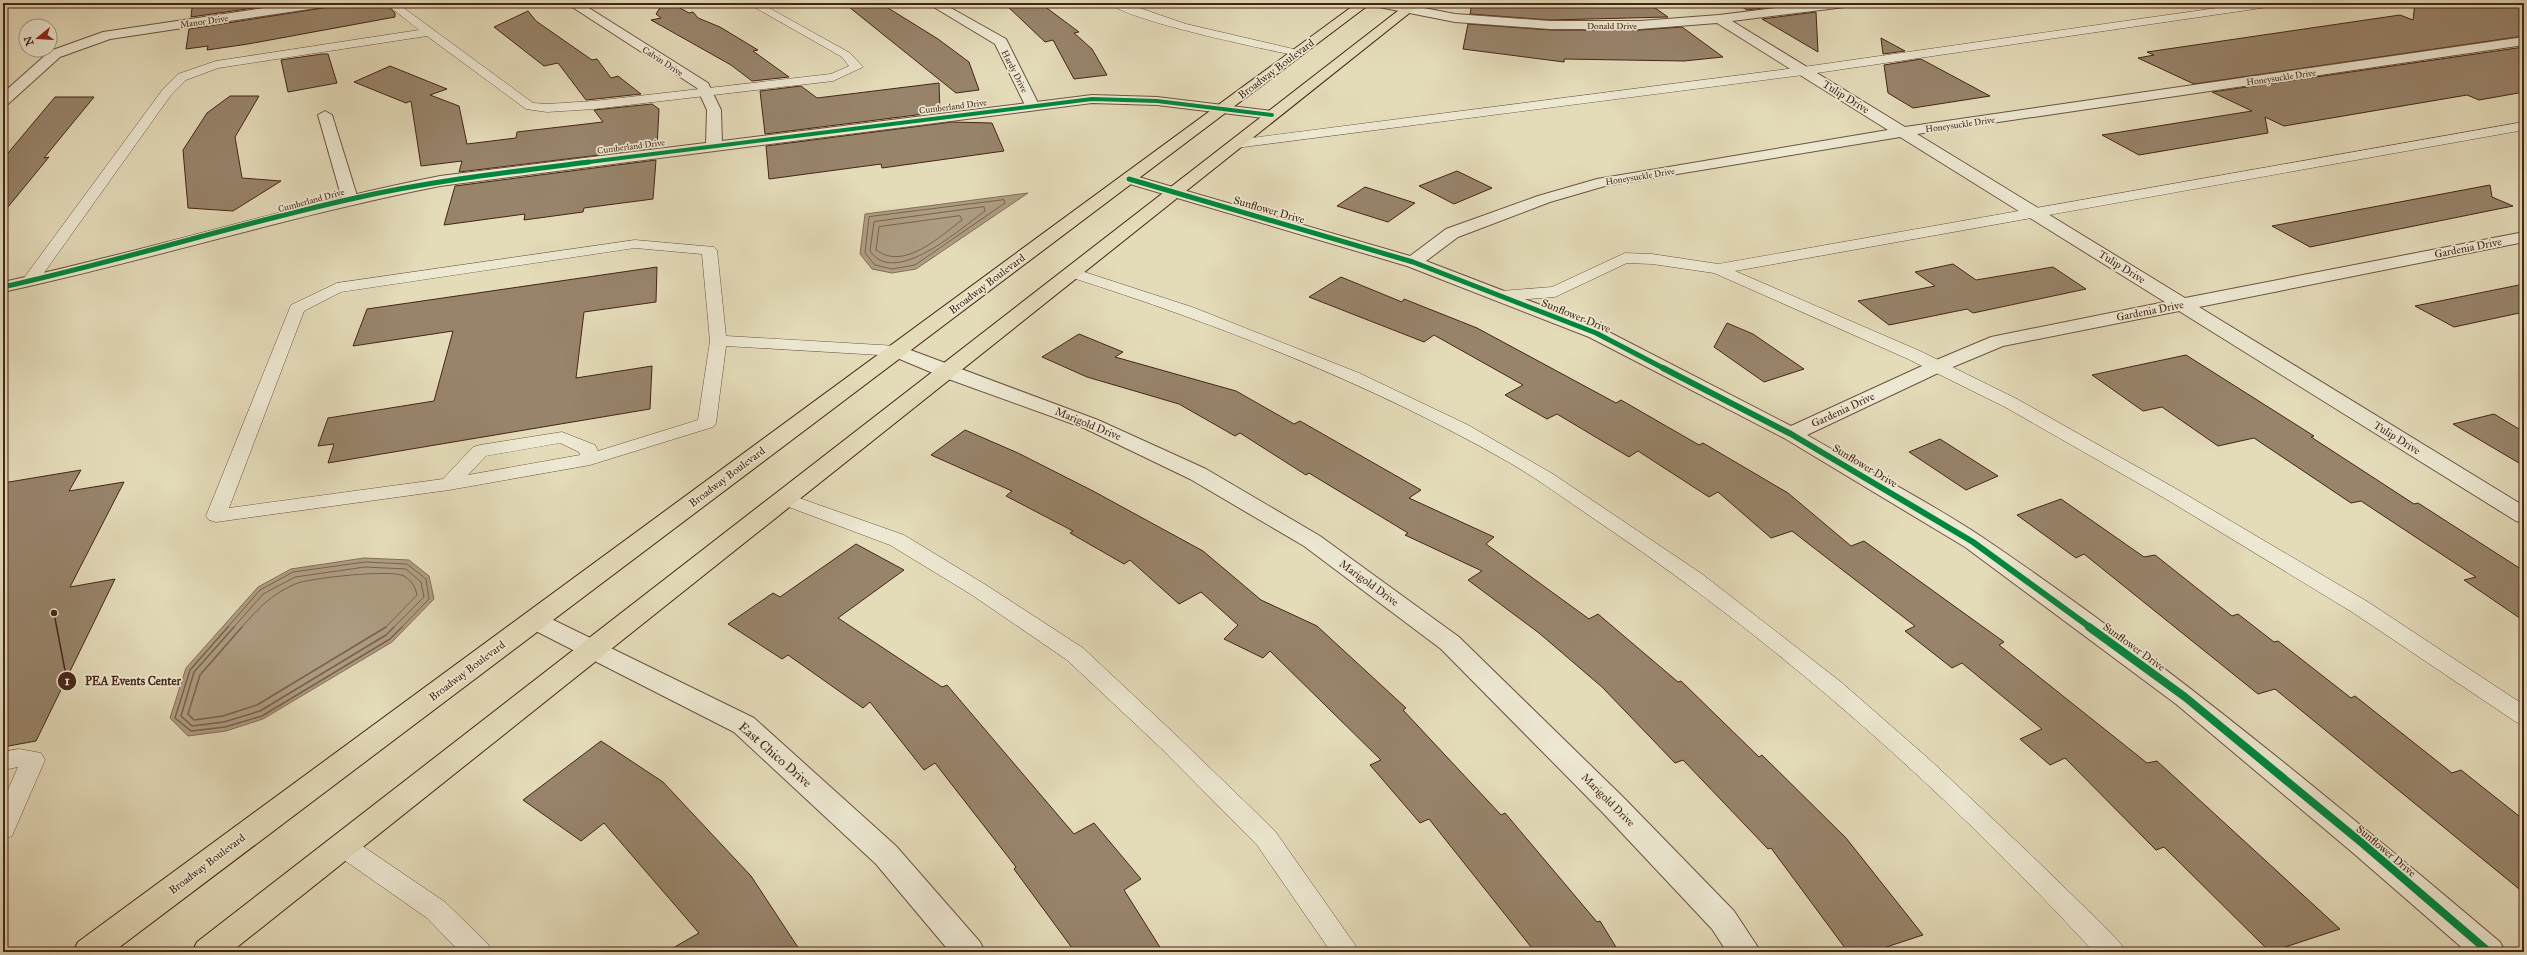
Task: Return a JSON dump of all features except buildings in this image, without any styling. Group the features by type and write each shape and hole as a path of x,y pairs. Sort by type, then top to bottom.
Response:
{"main road":[{"name":"Broadway Boulevard","path":"89,952 1365,3"},
{"path":"208,952 1412,6"}],"street":[{"name":"Manor Drive","path":"3,101 55,54 108,35 323,3"},
{"name":"Calvin Drive","path":"572,3 703,86 714,110 714,145"},
{"name":"Hardy Drive","path":"933,3 1001,42 1032,105"},
{"name":"Donald Drive","path":"1379,3 1412,6 1455,18 1550,25 1640,25 1719,19 1845,3"},
{"name":"Tulip Drive","path":"1719,19 2524,516"},
{"name":"Honeysuckle Drive","path":"1413,262 1452,234 1544,198 1602,182 1903,132 2524,41"},
{"name":"Cumberland Drive","path":"3,287 350,199 440,181 1032,105 1092,99 1157,101 1272,116"},
{"path":"325,115 350,199"},
{"name":"Sunflower Drive","path":"1129,179 1413,262 1596,333 1791,434 1973,542 2178,692 2362,843 2489,952"},
{"name":"Gardenia Drive","path":"1791,434 1937,367 1998,341 2524,237"},
{"name":"Marigold Drive","path":"897,351 946,372 1092,424 1198,474 1312,540 1450,643 1658,851 1723,920 1745,952"},
{"name":"East Chico Drive","path":"535,620 744,725 886,855 969,952"}],"lane":[{"path":"390,3 530,106 547,108 594,105 833,77 856,67 846,55 752,3"},
{"path":"1115,3 1149,17 1194,31 1298,53"},
{"path":"1236,144 1803,71 2275,3"},
{"path":"30,281 167,92 182,77 216,65 429,32"},
{"path":"1718,268 2037,214 2524,126"},
{"path":"636,244 709,250 718,341 707,423 590,459 449,484 216,516 296,308 337,288 636,244"},
{"path":"1501,296 1555,292 1625,258 1652,259 1718,268 1937,367 2011,404 2173,494 2360,607 2524,716"},
{"path":"1072,273 1152,298 1295,351 1425,412 1516,459 1666,557 1843,696 2016,855 2111,952"},
{"path":"718,341 897,351"},
{"path":"449,484 480,451 562,437 588,449 590,459"},
{"path":"785,499 897,540 979,590 1075,654 1170,743 1266,838 1346,952"},
{"path":"3,761 19,758 33,760 3,829"},
{"path":"343,846 436,910 478,952"}],"water":[{"path":"1028,193 916,269 892,273 872,269 860,254 865,214"},
{"path":"364,558 409,560 429,576 434,599 392,642 263,719 226,731 188,736 170,718 186,668 258,587 291,569"}],"cycle path":[{"path":"3,287 76,271 350,199 440,181 1092,99 1157,101 1272,115"},
{"path":"1129,179 1413,262 1596,333 1791,434 1973,542 2185,697 2362,843 2489,952"}],"place":[{"name":"PEA Events Center","path":"54,613"}]}
